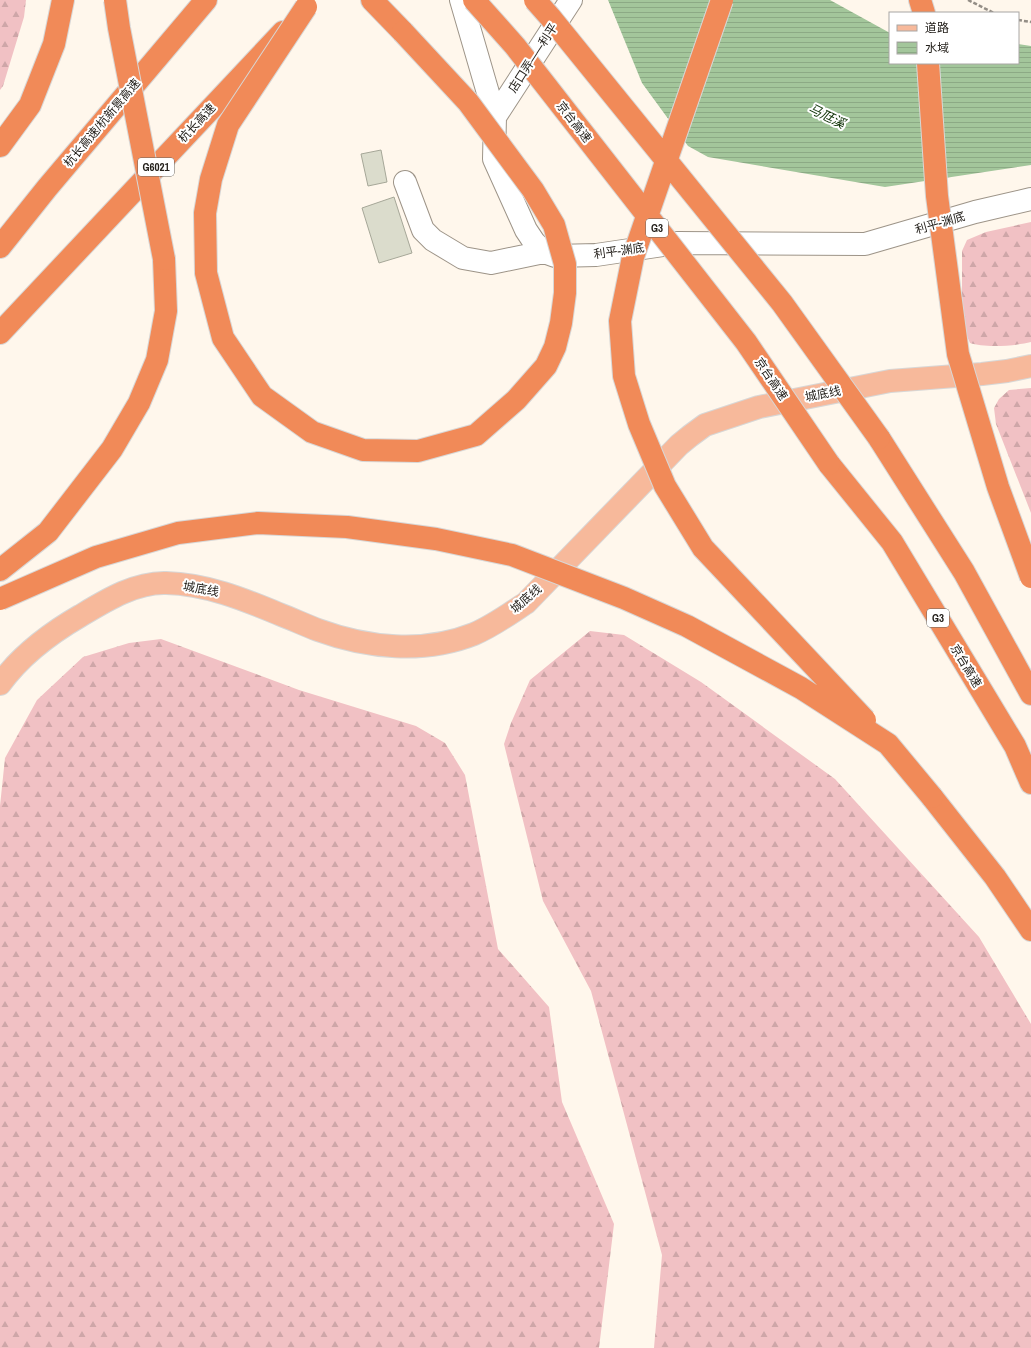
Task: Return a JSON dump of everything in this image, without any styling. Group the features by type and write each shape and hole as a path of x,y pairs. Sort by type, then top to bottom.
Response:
{"highway":[{"path":"0,146 30,105 54,44 63,0"},
{"path":"0,570 48,532 112,449 139,403 157,360 166,310 164,258 119,28 115,0"},
{"name":"杭长高速/杭新景高速","path":"0,247 47,188 206,0"},
{"path":"309,3 228,126 211,179 205,213 206,273 223,338 262,396 312,432 363,450 418,451 476,435 516,400 546,366 555,347 561,323 565,293 565,264 554,225 533,190 468,102 372,0"},
{"name":"京台高速","path":"474,0 515,46 746,342 829,464 892,542 1015,746 1031,783"},
{"path":"535,0 782,303 879,438 964,572 1031,694"},
{"path":"722,0 633,256 620,321 624,376 639,424 665,486 703,548 888,744 995,877 1031,930"},
{"path":"920,0 924,12"},
{"path":"924,12 926,0"},
{"name":"杭长高速","path":"0,333 309,3"},
{"path":"928,64 937,196 958,354 998,487 1031,577"},
{"path":"0,599 96,557 178,533 258,523 346,527 436,539 512,554 624,598 687,626 801,688 888,744"}],"main road":[{"name":"城底线","path":"0,684 20,659 60,627 100,604 130,590 165,583 193,586 240,598 318,630 365,643 419,647 444,643 474,634 499,621 526,603 679,445 705,426 759,407 890,381 982,374 1031,366"}],"street":[{"path":"461,0 495,117 494,159 526,230 534,242 544,252"},
{"name":"店口弄——利平","path":"495,117 571,0"},
{"path":"405,182 423,230 433,240 463,258 491,263 544,252"},
{"name":"利平-渊底","path":"544,252 555,256 596,255 677,243 865,244 975,212 1031,199"}],"path":[{"path":"968,0 992,12"},
{"path":"1019,20 1031,22"}],"green space":[{"path":"0,0 26,0 24,17 3,86 0,90"},
{"path":"1031,222 1031,342 1000,346 983,346 970,343 966,334 962,296 962,251 967,240 986,232"},
{"path":"1031,388 1031,513 996,424 994,408 999,399 1009,390"},
{"path":"590,631 624,635 701,682 835,779 979,937 1031,1024 1031,1348 654,1348 662,1255 591,991 543,901 504,744 511,723 530,680"},
{"path":"161,639 299,690 416,726 445,743 465,775 498,949 549,1007 562,1102 614,1224 599,1348 0,1348 0,806 5,758 37,700 83,657 129,643"}],"water":[{"name":"马尫溪","path":"608,0 830,0 889,32 889,64 1019,64 1019,44 1031,46 1031,165 885,187 708,157 688,146 642,83"}],"building":[{"path":"381,150 387,182 368,186 361,154"},
{"path":"394,197 412,253 379,263 362,208"}]}
